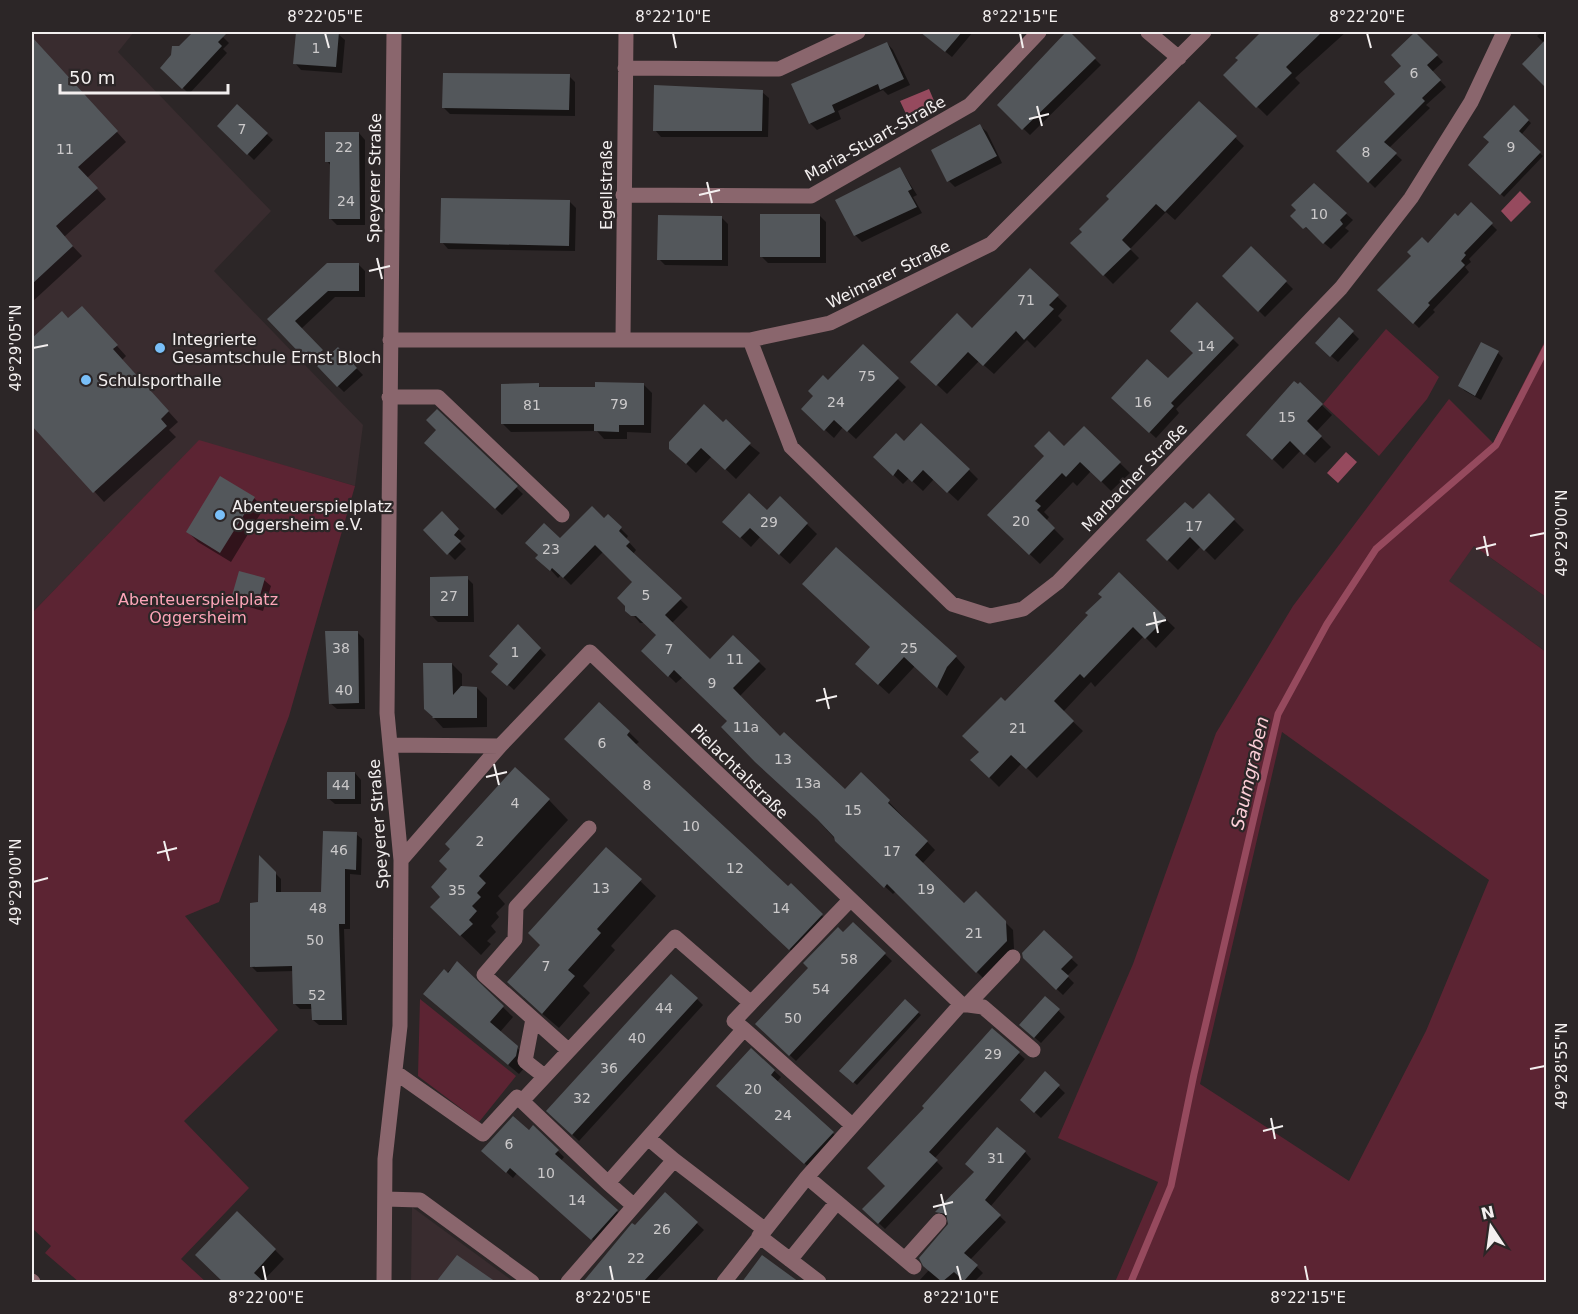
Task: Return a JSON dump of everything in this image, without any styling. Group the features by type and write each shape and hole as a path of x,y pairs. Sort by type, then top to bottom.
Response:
{"street":[{"name":"Speyerer Straße","path":"384,1282 385,1159 400,1026 401,860 387,713 394,32"},
{"name":"Egellstraße","path":"623,339 626,32"},
{"path":"625,68 778,69 858,32"},
{"name":"Maria-Stuart-Straße","path":"623,195 811,196 970,105 1039,32"},
{"path":"1148,32 1179,58"},
{"name":"Weimarer Straße","path":"390,340 750,340 830,323 991,244 1204,32"},
{"name":"Marbacher Straße","path":"750,340 791,447 799,455 952,604 990,616 1023,609 1058,582 1341,288 1412,198 1471,102 1504,32"},
{"path":"389,397 438,397 562,515"},
{"name":"Pielachtalstraße","path":"401,860 500,746 590,652 850,900 964,1004 983,1007 1033,1050"},
{"path":"390,745 500,746"},
{"path":"568,1050 484,975 515,939 516,907 589,828"},
{"path":"850,900 734,1021 852,1125"},
{"path":"522,1101 675,937 751,1003"},
{"path":"724,1282 761,1233 852,1125 964,1004 1013,957"},
{"path":"533,1018 525,1061 544,1076"},
{"path":"608,1183 744,1029"},
{"path":"395,1072 483,1134 517,1097 633,1205"},
{"path":"648,1138 790,1260 819,1282"},
{"path":"568,1282 674,1160"},
{"path":"807,1177 909,1263 939,1221"},
{"path":"385,1199 420,1200 532,1282"},
{"path":"790,1260 837,1202"}],"shaded area":[{"name":"Integrierte Gesamtschule Ernst Bloch","path":"32,32 134,32 118,52 271,211 214,271 363,425 355,486 199,441 32,613"},
{"path":"929,89 935,103 907,116 900,101"},
{"path":"1520,191 1531,202 1511,222 1501,211"},
{"path":"1346,452 1357,462 1338,483 1327,473"},
{"path":"1474,546 1546,597 1546,652 1448,581"},
{"path":"412,1207 514,1282 411,1282"}],"green space":[{"path":"1386,329 1439,377 1427,399 1379,456 1323,404"},
{"path":"1546,339 1546,597 1474,546 1449,581 1546,652 1546,1282 1115,1282 1158,1182 1058,1138 1133,964 1216,733 1293,606 1449,399 1493,443","holes":["1282,732 1489,880 1426,1031 1349,1181 1200,1084"]},
{"name":"Abenteuerspielplatz Oggersheim","path":"199,440 355,486 289,716 219,902 185,916 278,1030 184,1121 249,1188 181,1259 206,1282 79,1282 45,1253 51,1246 32,1228 32,613"},
{"path":"420,999 516,1076 479,1122 418,1076"}],"building":[{"path":"193,32 228,32 218,42 222,46 182,89 160,68 171,55 172,46 179,46"},
{"path":"296,32 339,32 336,67 293,64"},
{"path":"920,32 962,32 945,52"},
{"path":"1066,32 1070,32 1096,58 1022,130 997,105"},
{"path":"1261,32 1322,32 1286,67 1292,73 1256,108 1223,75 1238,60 1235,58"},
{"path":"1415,32 1438,55 1427,65 1441,80 1422,98 1425,101 1384,142 1397,153 1368,183 1336,151 1395,94 1384,82 1401,66 1391,55"},
{"path":"32,37 118,131 78,167 98,188 56,226 73,246 32,284"},
{"path":"1546,39 1546,88 1522,64"},
{"path":"887,42 904,79 880,90 878,84 832,105 835,112 809,124 791,84"},
{"path":"443,73 570,74 569,110 442,108"},
{"path":"654,85 763,90 762,131 653,131"},
{"path":"1199,101 1237,136 1165,212 1156,204 1122,240 1131,249 1103,276 1070,243 1082,232 1079,229 1109,199 1106,196"},
{"path":"237,104 268,133 247,155 217,126"},
{"path":"1514,105 1529,120 1519,131 1541,152 1500,195 1468,165 1489,142 1483,137"},
{"path":"980,124 997,156 947,182 931,150"},
{"path":"325,132 359,132 360,219 329,219 330,162 325,162"},
{"path":"900,167 912,189 908,191 917,207 854,236 835,200"},
{"path":"1314,183 1347,213 1340,220 1343,224 1323,244 1306,227 1303,229 1290,216 1296,210 1291,205"},
{"path":"441,198 570,200 569,246 440,243"},
{"path":"1471,202 1493,223 1464,253 1466,255 1461,261 1465,265 1428,303 1430,305 1413,324 1377,290 1411,256 1407,252 1422,237 1428,243 1455,213 1458,216"},
{"path":"760,214 820,214 820,257 760,257"},
{"path":"658,215 722,216 722,260 657,260"},
{"path":"1251,246 1287,281 1258,312 1222,276"},
{"path":"327,263 359,263 359,291 328,291 295,321 323,350 309,363 267,319"},
{"path":"1030,268 1059,295 1049,305 1054,309 1024,340 1016,331 983,366 968,352 936,386 910,362 957,313 972,328"},
{"path":"1197,302 1234,338 1171,403 1174,406 1149,433 1111,398 1147,359 1168,378 1193,353 1170,331"},
{"name":"Schulsporthalle","path":"82,306 118,345 113,349 169,411 161,419 167,426 93,493 32,426 32,338 62,311 68,318"},
{"path":"1339,317 1354,331 1330,357 1315,343"},
{"path":"1481,342 1499,351 1475,396 1458,386"},
{"path":"863,344 899,378 847,432 834,420 824,431 801,409 813,396 808,391 823,375 828,380"},
{"path":"338,347 357,368 337,387 317,366"},
{"path":"1294,381 1298,384 1300,382 1323,404 1307,421 1322,436 1304,455 1290,441 1272,460 1246,435"},
{"path":"595,382 644,383 644,425 619,425 619,432 594,431 594,424 501,424 501,384 539,383 539,387 595,387"},
{"path":"704,404 723,422 726,419 751,443 725,470 701,448 686,464 669,449 669,442"},
{"path":"437,409 518,486 495,509 424,443 436,430 426,420"},
{"path":"921,423 970,469 947,493 923,470 912,482 898,469 893,476 873,457 896,433 904,441"},
{"path":"1084,426 1121,462 1101,482 1080,462 1066,477 1062,473 1035,501 1041,506 1037,510 1055,528 1029,555 987,515 1044,456 1034,446 1049,431 1064,446"},
{"name":"Abenteuerspielplatz Oggersheim e.V.","path":"220,476 255,497 220,553 186,532"},
{"path":"749,493 767,510 780,496 808,523 779,555 750,528 740,538 722,522"},
{"path":"1209,493 1235,519 1204,551 1190,537 1167,561 1146,540 1185,502 1193,509"},
{"path":"592,506 604,518 608,514 622,527 619,531 630,542 626,546 682,598 665,615 710,659 733,635 760,661 733,688 780,736 784,732 845,789 861,772 890,800 888,803 928,841 915,855 964,903 976,891 1006,921 1007,941 976,973 887,884 884,888 835,841 817,819 755,762 721,727 727,721 674,670 668,677 641,651 656,635 636,616 631,616 625,611 625,606 617,598 632,582 595,545 563,578 552,568 550,571 535,558 538,555 525,543 544,523 560,538"},
{"path":"442,511 459,529 454,535 461,541 447,555 423,530"},
{"path":"836,547 957,656 947,667 937,688 904,657 878,685 855,664 870,647 802,584"},
{"path":"239,571 265,578 257,606 231,599"},
{"path":"1119,572 1166,618 1145,639 1133,627 1084,678 1080,674 1054,701 1074,721 1026,769 1011,755 989,778 970,760 979,752 962,736 1001,697 1005,701 1055,650 1088,615 1085,613 1102,597 1098,594"},
{"path":"468,576 468,616 430,616 430,577"},
{"path":"518,624 541,648 507,686 491,672 498,664 489,656"},
{"path":"325,631 358,631 359,703 329,704"},
{"path":"423,663 452,663 453,695 461,686 477,687 477,718 432,718 424,709"},
{"path":"599,702 630,731 627,735 640,748 788,886 791,883 823,914 789,950 564,739"},
{"path":"515,767 550,799 479,876 486,883 477,893 481,897 472,906 477,911 469,920 473,924 460,936 430,907 440,897 431,887 447,869 439,861 450,849 445,844"},
{"path":"327,772 355,772 355,799 327,799"},
{"path":"323,831 357,832 356,870 345,869 345,924 339,924 342,1020 312,1020 311,1004 293,1004 292,966 250,967 250,903 258,902 259,855 276,872 276,892 321,892"},
{"path":"606,847 642,879 597,929 601,933 568,970 575,976 542,1014 507,982 540,945 528,933"},
{"path":"853,922 886,953 789,1056 755,1024 808,968 803,963 838,927 843,932"},
{"path":"1044,930 1073,957 1061,969 1069,976 1056,990 1023,958 1022,953"},
{"path":"457,961 504,1006 490,1022 518,1046 516,1056 508,1065 423,994 444,969 448,973"},
{"path":"671,974 698,998 572,1135 546,1111"},
{"path":"1045,996 1060,1009 1034,1038 1019,1025"},
{"path":"905,999 919,1012 853,1083 839,1071"},
{"path":"992,1028 1020,1052 929,1152 938,1160 878,1224 862,1209 885,1186 867,1168 924,1108 922,1106"},
{"path":"751,1048 775,1070 771,1075 834,1132 804,1164 716,1086"},
{"path":"1045,1071 1060,1085 1034,1113 1020,1100"},
{"path":"513,1116 529,1130 533,1125 559,1150 555,1154 618,1210 591,1240 510,1168 506,1173 481,1151"},
{"path":"997,1127 1026,1151 985,1200 1001,1215 964,1253 978,1265 964,1281 954,1272 942,1282 923,1266 919,1258 948,1224 946,1214 935,1212 974,1172 965,1164"},
{"path":"665,1192 698,1222 672,1251 643,1282 583,1282 632,1223 635,1225"},
{"path":"237,1211 276,1249 254,1273 264,1282 223,1282 195,1255"},
{"path":"457,1255 496,1282 436,1282"},
{"path":"762,1255 799,1282 742,1282"}],"waterway":[{"name":"Saumgraben","path":"1131,1282 1171,1186 1194,1074 1278,714 1327,624 1376,549 1496,445 1546,348"}],"place":[{"name":"Integrierte Gesamtschule Ernst Bloch","path":"160,348"},
{"name":"Schulsporthalle","path":"86,380"},
{"name":"Abenteuerspielplatz Oggersheim e.V.","path":"220,515"}]}
